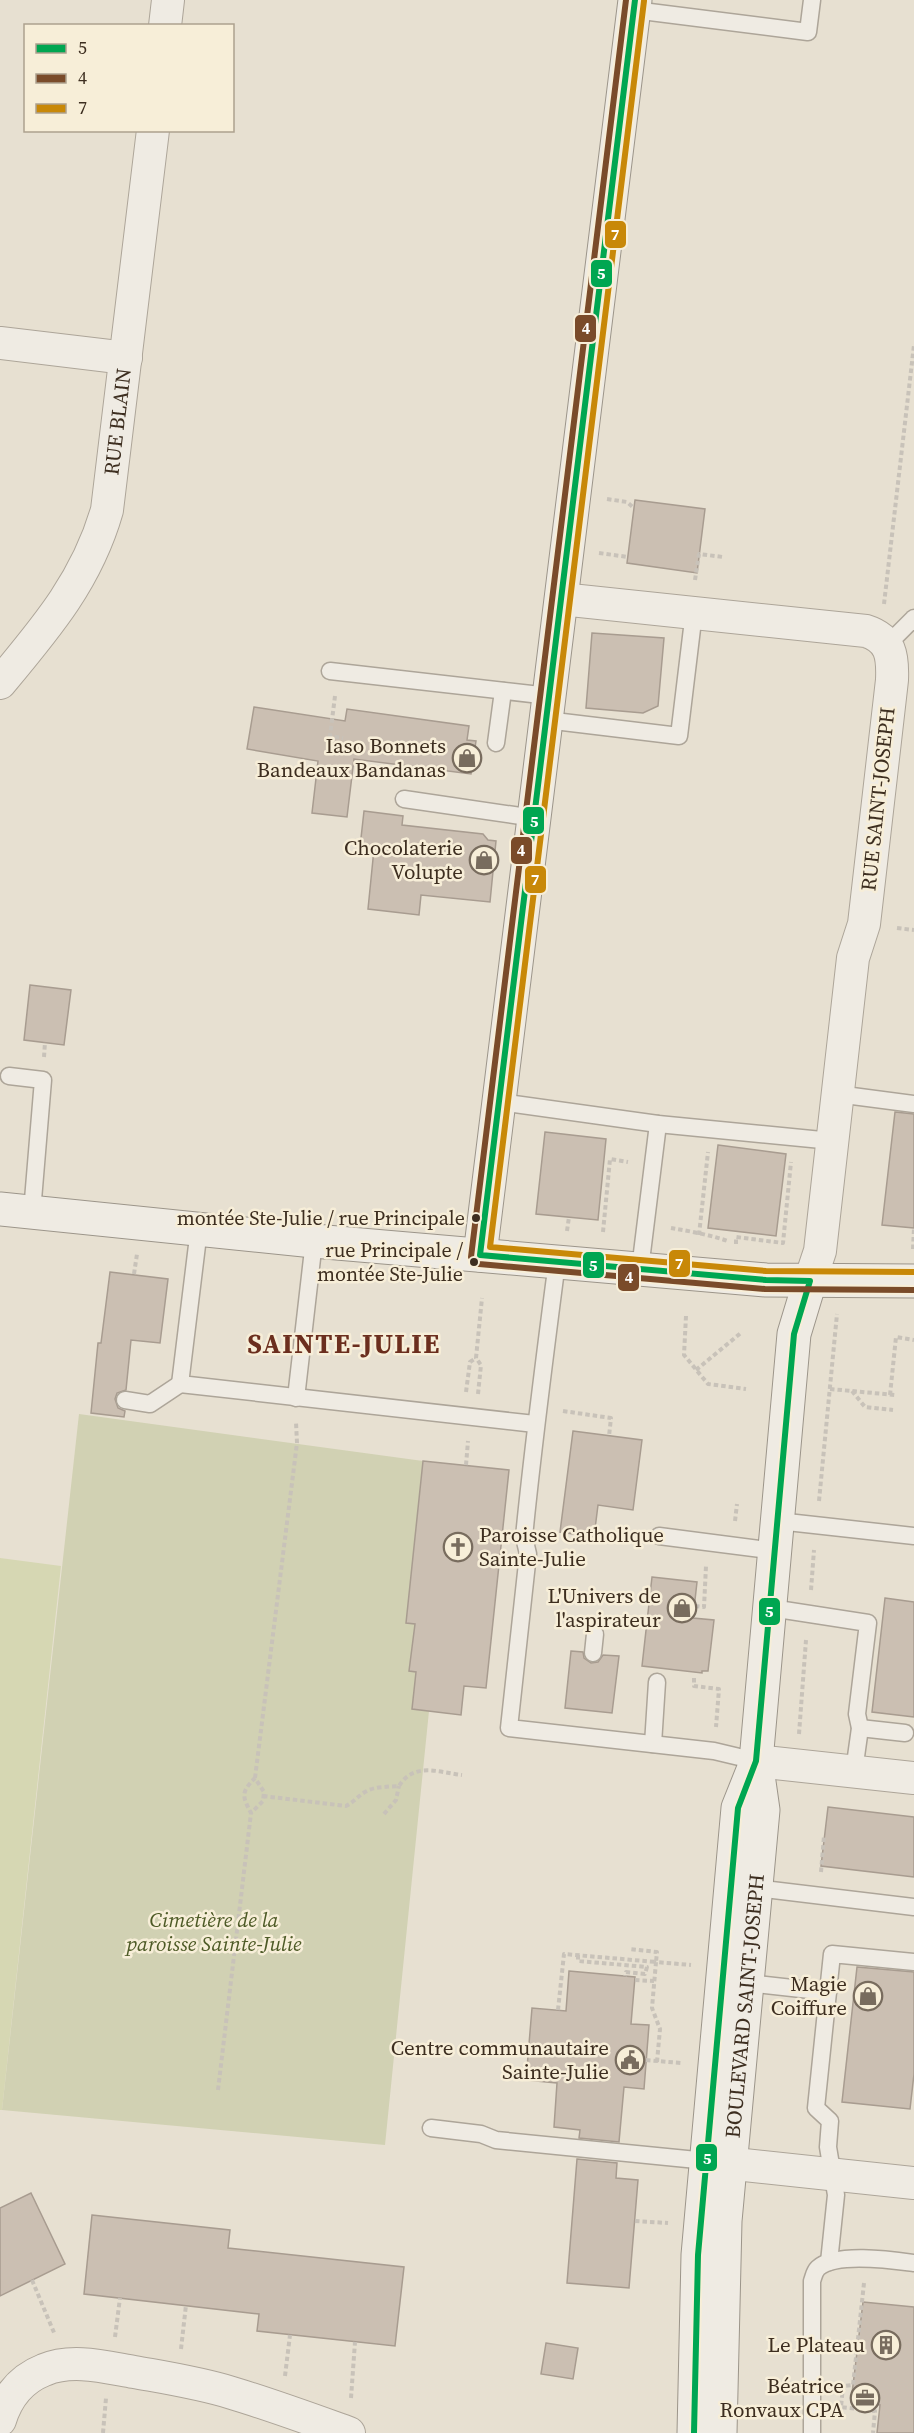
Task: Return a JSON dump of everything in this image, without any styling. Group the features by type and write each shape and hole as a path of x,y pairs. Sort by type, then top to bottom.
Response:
{"street":[{"path":"165,24 168,0"},
{"path":"480,1255 635,5"},
{"name":"RUE BLAIN","path":"0,683 37,639 73,588 99,536 107,510 153,132"},
{"path":"0,344 126,358"},
{"path":"561,598 694,601 866,632 879,637 887,645"},
{"name":"RUE SAINT-JOSEPH","path":"810,1281 820,1251 853,958 864,924 892,680 892,656 887,645"},
{"path":"0,1209 314,1241 766,1280 810,1281 913,1269"},
{"name":"BOULEVARD SAINT-JOSEPH","path":"694,2433 699,2255 718,2162 747,1983 763,1810 756,1761 794,1334 810,1281"},
{"path":"756,1761 914,1778"},
{"name":"BOULEVARD SAINT-JOSEPH","path":"720,2433 723,2283 718,2162 738,1808 756,1761"},
{"path":"718,2162 914,2183"},
{"path":"0,2420 4,2406 13,2392 27,2379 44,2370 74,2364 97,2365 231,2392 345,2431"}],"lane":[{"path":"635,5 808,32 812,0"},
{"path":"334,672 503,691 547,708 679,736 694,601"},
{"path":"887,645 914,618"},
{"path":"496,743 503,691"},
{"path":"404,799 534,818"},
{"path":"9,1076 43,1080 32,1212"},
{"path":"837,1094 914,1104"},
{"path":"500,1102 658,1124 832,1141"},
{"path":"640,1269 658,1124"},
{"path":"180,1384 199,1229"},
{"path":"296,1398 314,1241"},
{"path":"557,1262 535,1424 524,1537 528,1554 509,1728 714,1751 756,1761"},
{"path":"125,1400 150,1404 180,1384 535,1424"},
{"path":"659,1536 914,1536"},
{"path":"771,1608 868,1623 857,1714 860,1728 854,1771"},
{"path":"592,1653 595,1635"},
{"path":"653,1744 657,1682"},
{"path":"860,1728 905,1733"},
{"path":"756,1888 914,1907"},
{"path":"829,2262 836,2195 828,2147 830,2121 816,2108 832,1954 914,1962"},
{"path":"747,1983 828,1992"},
{"path":"431,2128 482,2134 496,2140 718,2162"},
{"path":"812,2433 812,2281 814,2272 819,2266 829,2262 861,2258 914,2263"}],"path":[{"path":"883,613 914,345"},
{"path":"598,498 627,502 634,508"},
{"path":"591,552 628,557"},
{"path":"694,601 699,554 723,557"},
{"path":"334,672 330,736 343,738"},
{"path":"893,928 914,930"},
{"path":"45,1042 45,1051"},
{"path":"699,1235 709,1144"},
{"path":"603,1234 610,1159"},
{"path":"736,1238 783,1243 789,1183"},
{"path":"778,1224 785,1226"},
{"path":"913,1269 914,1228"},
{"path":"736,1244 738,1231"},
{"path":"134,1274 138,1248"},
{"path":"478,1394 481,1365 476,1358 482,1298"},
{"path":"818,1509 837,1312"},
{"path":"686,1316 684,1355 696,1370 708,1384 746,1389"},
{"path":"696,1370 741,1332"},
{"path":"830,1389 892,1395 896,1337 914,1340"},
{"path":"466,1393 470,1362 476,1358"},
{"path":"852,1391 865,1407 893,1410"},
{"path":"556,1410 611,1418 609,1436"},
{"path":"466,1465 468,1440"},
{"path":"218,2090 251,1813 244,1799 246,1788 255,1778 297,1443"},
{"path":"811,1590 815,1543"},
{"path":"695,1606 704,1607 706,1579"},
{"path":"799,1743 806,1637"},
{"path":"694,1678 694,1686 720,1689"},
{"path":"384,1814 396,1800 399,1786 405,1777 413,1771 462,1775"},
{"path":"251,1813 263,1801 264,1792 255,1778"},
{"path":"263,1796 346,1806 355,1802 365,1792 377,1788 399,1786"},
{"path":"821,1871 825,1836"},
{"path":"630,1949 657,1952 652,2008 660,2029 657,2062"},
{"path":"558,2010 564,1954 692,1965"},
{"path":"578,1955 578,1961 648,1967 645,1974 626,1972 625,1976"},
{"path":"635,1980 654,1981"},
{"path":"646,2060 683,2063"},
{"path":"635,2221 669,2223"},
{"path":"864,2283 853,2385 843,2386 844,2396 841,2407 875,2411 873,2433"},
{"path":"172,2379 180,2353 186,2305"},
{"path":"345,2431 350,2406 356,2342"},
{"path":"103,2433 107,2392"}],"green space":[{"name":"Cimetière de la paroisse Sainte-Julie","path":"79,1414 423,1461 406,1623 415,1624 409,1671 416,1672 412,1709 429,1711 385,2145 2,2110"},
{"path":"0,1558 61,1566 2,2110 0,2110"}],"building":[{"path":"635,500 705,509 697,573 627,563"},
{"path":"592,633 664,638 658,706 643,713 586,708"},
{"path":"254,707 345,721 347,709 469,726 467,740 476,741 471,774 354,759 347,817 312,813 318,761 247,749"},
{"path":"364,811 403,816 402,825 483,834 488,840 496,841 490,902 421,895 419,915 368,909 374,849 360,847"},
{"path":"30,985 71,990 64,1045 24,1040"},
{"path":"895,1112 914,1114 914,1228 882,1225"},
{"path":"545,1132 606,1139 598,1220 536,1214"},
{"path":"718,1145 786,1154 776,1236 708,1228"},
{"path":"110,1272 168,1279 160,1343 131,1340 126,1390 117,1393 115,1399 118,1408 125,1411 124,1417 91,1413 98,1343 101,1343"},
{"path":"573,1431 642,1440 633,1510 598,1505 594,1537 560,1532"},
{"name":"Paroisse Catholique Sainte-Julie","path":"423,1461 509,1470 486,1688 464,1686 461,1715 412,1709 416,1672 409,1671 415,1624 406,1623"},
{"path":"652,1577 697,1582 693,1618 714,1620 708,1671 702,1671 702,1673 642,1666"},
{"path":"885,1598 914,1602 914,1717 872,1712"},
{"path":"571,1651 583,1652 584,1658 591,1663 598,1662 603,1655 619,1656 612,1713 565,1708"},
{"path":"828,1807 914,1817 914,1877 821,1866"},
{"path":"857,1967 914,1972 914,2074 910,2109 842,2102"},
{"path":"569,1971 635,1977 631,2024 649,2025 644,2089 624,2087 619,2142 579,2138 580,2130 554,2127 557,2083 526,2080 532,2008 566,2011"},
{"path":"577,2159 617,2163 616,2178 638,2180 629,2288 567,2283"},
{"path":"31,2193 65,2264 0,2296 0,2208"},
{"path":"92,2215 230,2230 228,2248 404,2267 395,2346 257,2331 259,2314 84,2294"},
{"name":"Le Plateau","path":"863,2302 914,2307 914,2433 877,2433 880,2405 851,2402"},
{"path":"546,2343 578,2348 573,2379 541,2374"}],"transit line":[{"name":"4","path":"626,0 471,1257 479,1264 765,1289 914,1290"},
{"name":"5","path":"635,0 480,1255 766,1280 810,1281 794,1334 756,1761 738,1808 698,2255 694,2433"},
{"name":"7","path":"644,1 490,1247 766,1271 914,1272"}],"place":[{"name":"Iaso Bonnets Bandeaux Bandanas","path":"467,758"},
{"name":"Chocolaterie Volupte","path":"484,860"},
{"name":"montée Ste-Julie / rue Principale","path":"476,1218"},
{"name":"rue Principale / montée Ste-Julie","path":"474,1262"},
{"name":"Paroisse Catholique Sainte-Julie","path":"458,1547"},
{"name":"L'Univers de l'aspirateur","path":"682,1608"},
{"name":"Magie Coiffure","path":"868,1996"},
{"name":"Centre communautaire Sainte-Julie","path":"630,2060"},
{"name":"Le Plateau","path":"886,2345"},
{"name":"Béatrice Ronvaux CPA","path":"865,2398"}],"district":[{"name":"SAINTE-JULIE","path":"344,1344"}]}
